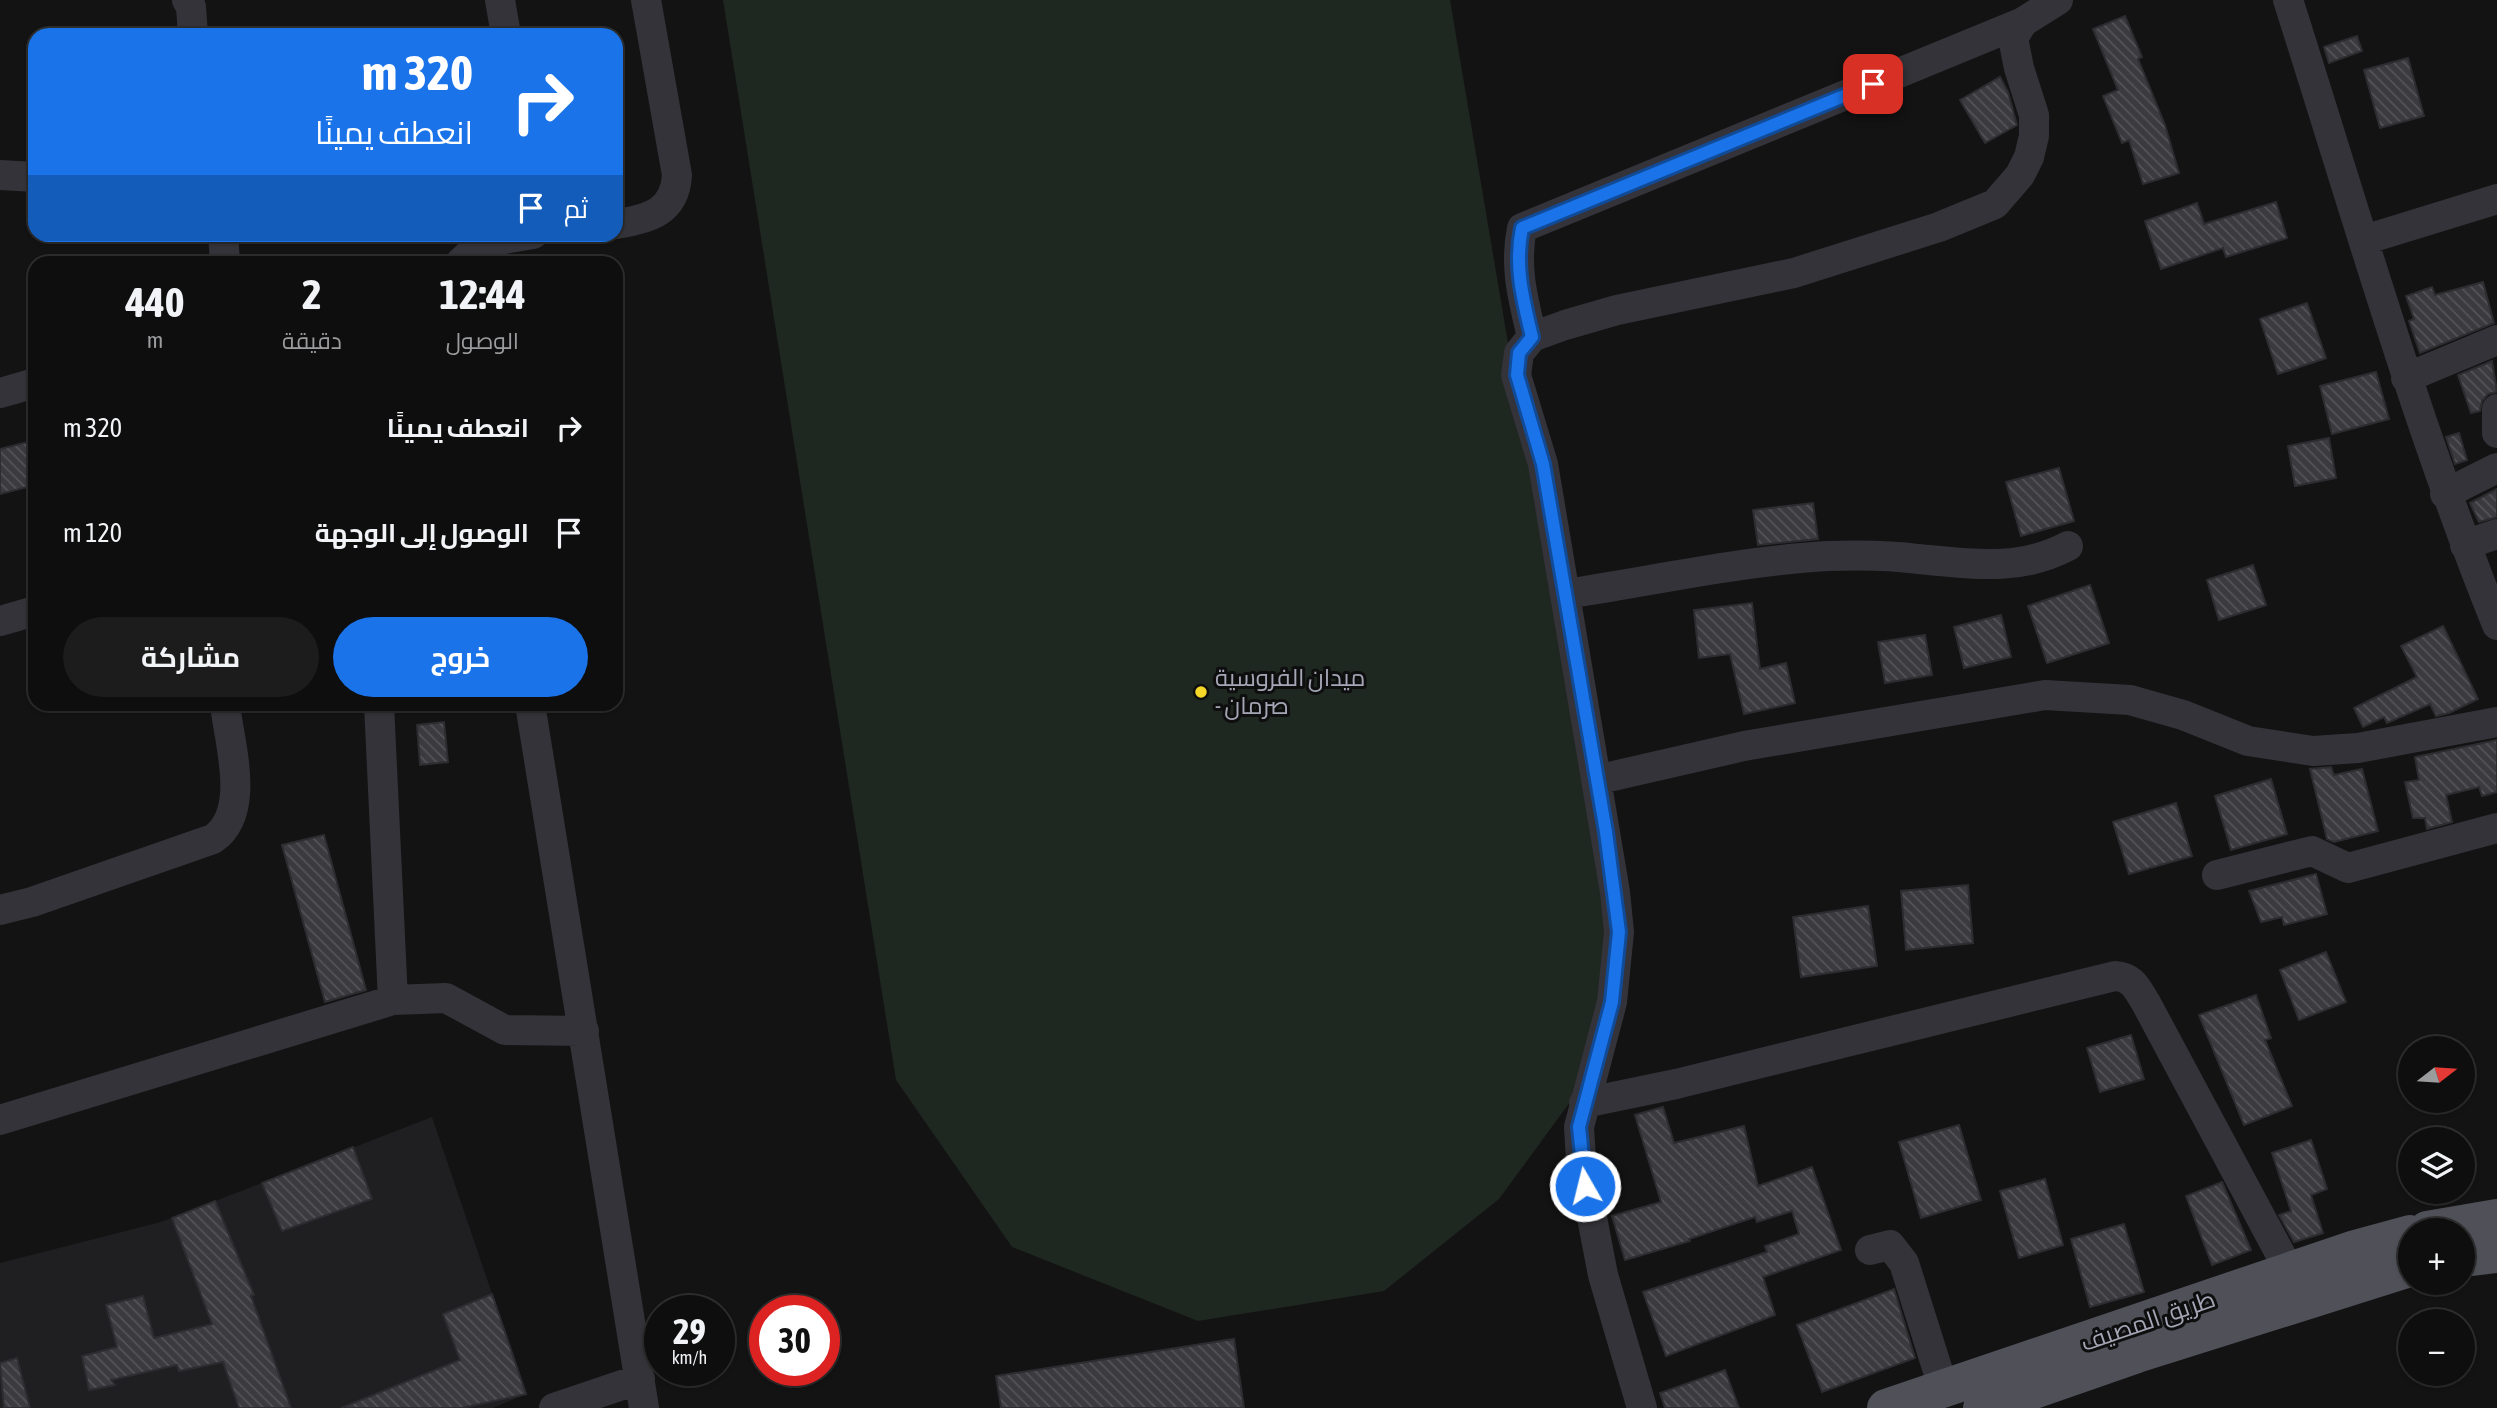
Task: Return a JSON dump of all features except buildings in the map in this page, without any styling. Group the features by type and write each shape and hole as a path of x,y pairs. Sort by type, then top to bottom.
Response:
{"main road":[{"path":"2475,1222 2497,1218"},
{"name":"طريق المصيف","path":"1886,1408 2355,1249 2398,1237"},
{"path":"2475,1257 2497,1254"},
{"name":"طريق المصيف","path":"1982,1408 2137,1354 2398,1272"}],"street":[{"path":"187,0 191,7 192,28"},
{"path":"500,0 505,28"},
{"path":"623,223 652,217 666,208 677,189 677,175 646,0"},
{"path":"1532,337 1519,280 1517,252 1522,228 2023,22 2058,0"},
{"path":"2288,0 2406,378 2445,494 2497,625"},
{"path":"1642,1408 1602,1275 1590,1213 1579,1127 1612,1002 1619,932 1543,464 1517,375 1519,353 1532,337 1618,310 1794,273 1939,227 1995,204 2020,175 2034,136 2035,115 2013,47 2013,38 2023,22"},
{"path":"0,176 28,177"},
{"path":"2364,240 2497,199"},
{"path":"467,256 481,243 487,242"},
{"path":"2406,378 2497,340"},
{"path":"0,393 28,385"},
{"path":"2497,409 2497,433"},
{"path":"2445,494 2497,468"},
{"path":"2465,545 2497,534"},
{"path":"1565,594 1828,556 1884,556 1982,566 2013,565 2050,556 2068,546"},
{"path":"0,621 28,613"},
{"path":"1596,780 1744,746 2045,695 2130,700 2183,715 2248,741 2313,751 2358,748 2497,722"},
{"path":"0,910 200,844 223,833 234,810 235,790 226,711"},
{"path":"379,711 393,1000"},
{"path":"531,711 642,1394 554,1408"},
{"path":"2217,875 2312,851 2348,868 2497,828"},
{"path":"1584,1103 1676,1084 2102,979 2125,977 2133,982 2146,1003 2290,1272"},
{"path":"0,1120 393,1000 446,998 505,1030 584,1031"},
{"path":"1870,1251 1890,1245 1904,1263 1944,1390"}],"shaded area":[{"name":"ميدان الفروسية - صرمان","path":"723,0 1450,0 1605,916 1604,988 1573,1098 1499,1199 1384,1291 1198,1321 1012,1247 896,1080"},
{"path":"432,1117 526,1394 493,1408 0,1408 0,1263 161,1222"}],"place":[{"name":"ميدان الفروسية - صرمان","path":"1201,692"}],"route":[{"path":"1585,1186 1579,1127 1612,1002 1619,932 1606,832 1543,464 1517,375 1519,353 1532,337 1519,280 1517,252 1522,228 1873,84"}]}
